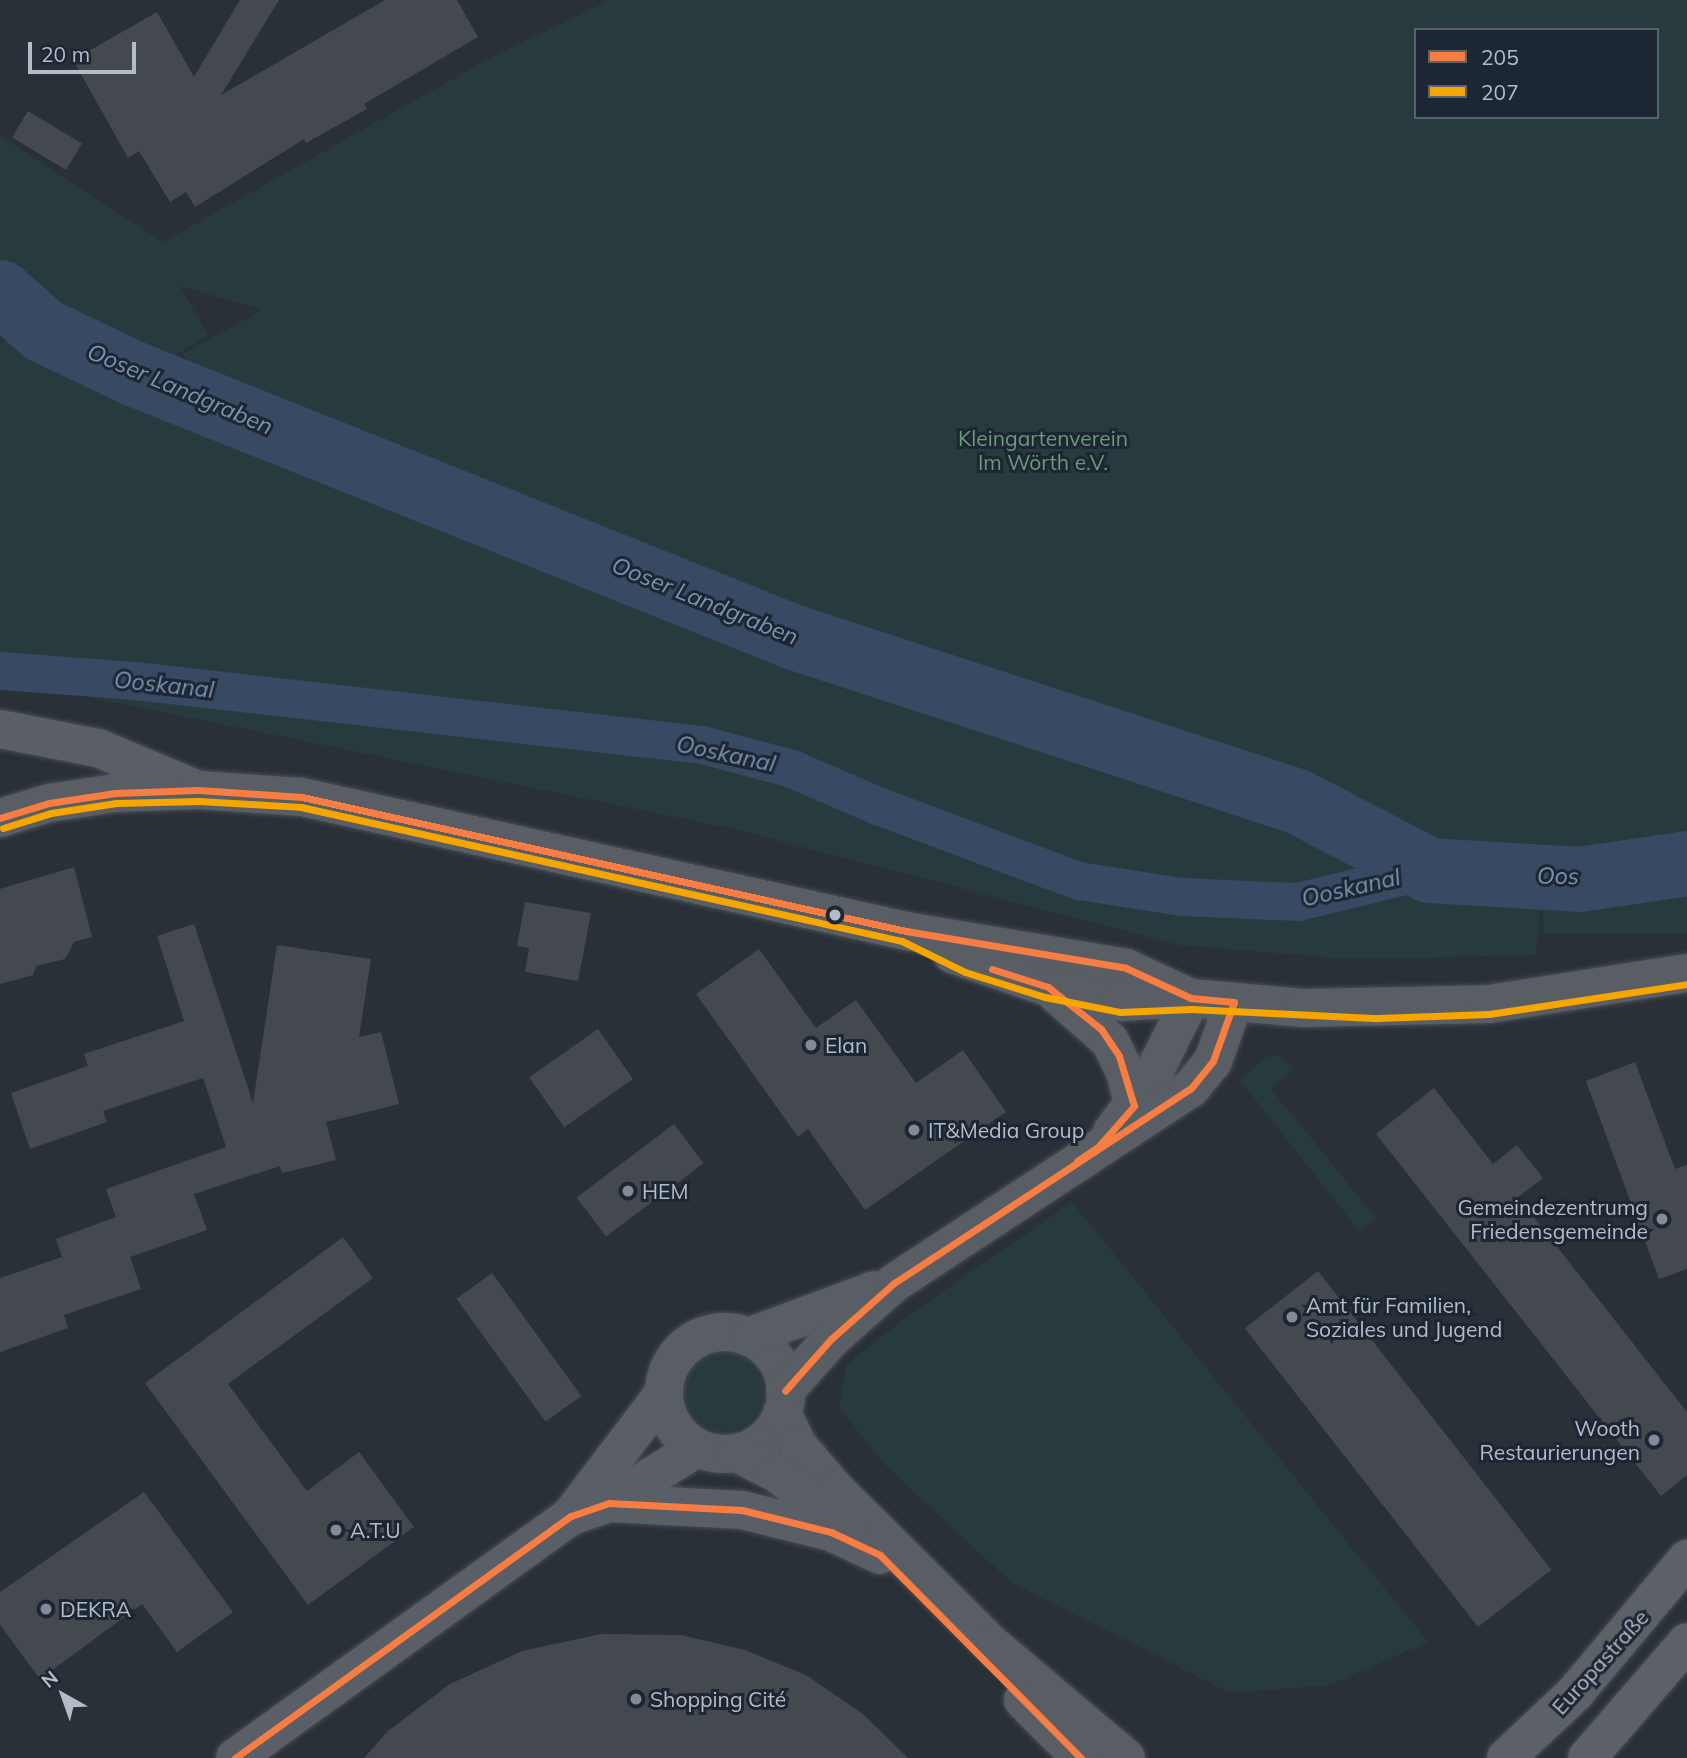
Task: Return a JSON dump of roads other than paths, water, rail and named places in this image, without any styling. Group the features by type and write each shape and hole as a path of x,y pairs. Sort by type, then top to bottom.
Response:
{"main road":[{"name":"Europastraße","path":"1506,1758 1575,1693 1687,1559"},
{"path":"1587,1758 1672,1666 1687,1642"}],"street":[{"path":"0,729 98,748 198,790"},
{"path":"0,818 49,803 115,793 198,790 302,797 906,930 1126,968 1191,998"},
{"path":"906,930 968,962 1048,987 1121,1002 1191,998 1304,1008 1489,1004 1687,973"},
{"path":"1048,987 1110,1041 1125,1072 1134,1106"},
{"path":"1098,1147 1134,1106 1191,998"},
{"path":"737,1453 764,1439 784,1402 831,1339 894,1283 1098,1147 1161,1112 1191,1088 1213,1061 1234,1002"},
{"path":"571,1516 664,1393 675,1359 688,1345 719,1333 748,1337 894,1283"},
{"path":"748,1337 774,1358 798,1446 835,1489 990,1643 1126,1758"},
{"path":"664,1393 677,1431 698,1448 737,1453 778,1474 880,1555 1081,1758"},
{"path":"235,1758 571,1516 608,1503 698,1448"},
{"path":"608,1503 742,1510 831,1532 880,1555"},
{"path":"1002,1677 1050,1758"}],"waterway":[{"name":"Ooser Landgraben","path":"0,292 43,330 133,373 794,637 1297,801 1429,870 1579,879 1687,863"},
{"name":"Ooskanal","path":"0,671 135,681 703,745 792,769 878,806 1079,881 1182,897 1298,902 1429,870"}],"place":[{"name":"Elan","path":"811,1045"},
{"name":"IT&Media Group","path":"914,1130"},
{"name":"HEM","path":"628,1191"},
{"name":"Gemeindezentrumg Friedensgemeinde","path":"1662,1219"},
{"name":"Amt für Familien, Soziales und Jugend","path":"1292,1317"},
{"name":"Wooth Restaurierungen","path":"1654,1440"},
{"name":"A.T.U","path":"336,1530"},
{"name":"DEKRA","path":"46,1609"},
{"name":"Shopping Cité","path":"636,1699"}],"park label":[{"name":"Kleingartenverein Im Wörth e.V.","path":"1043,450"}],"water label":[{"name":"Oos","path":"1558,876"}]}
